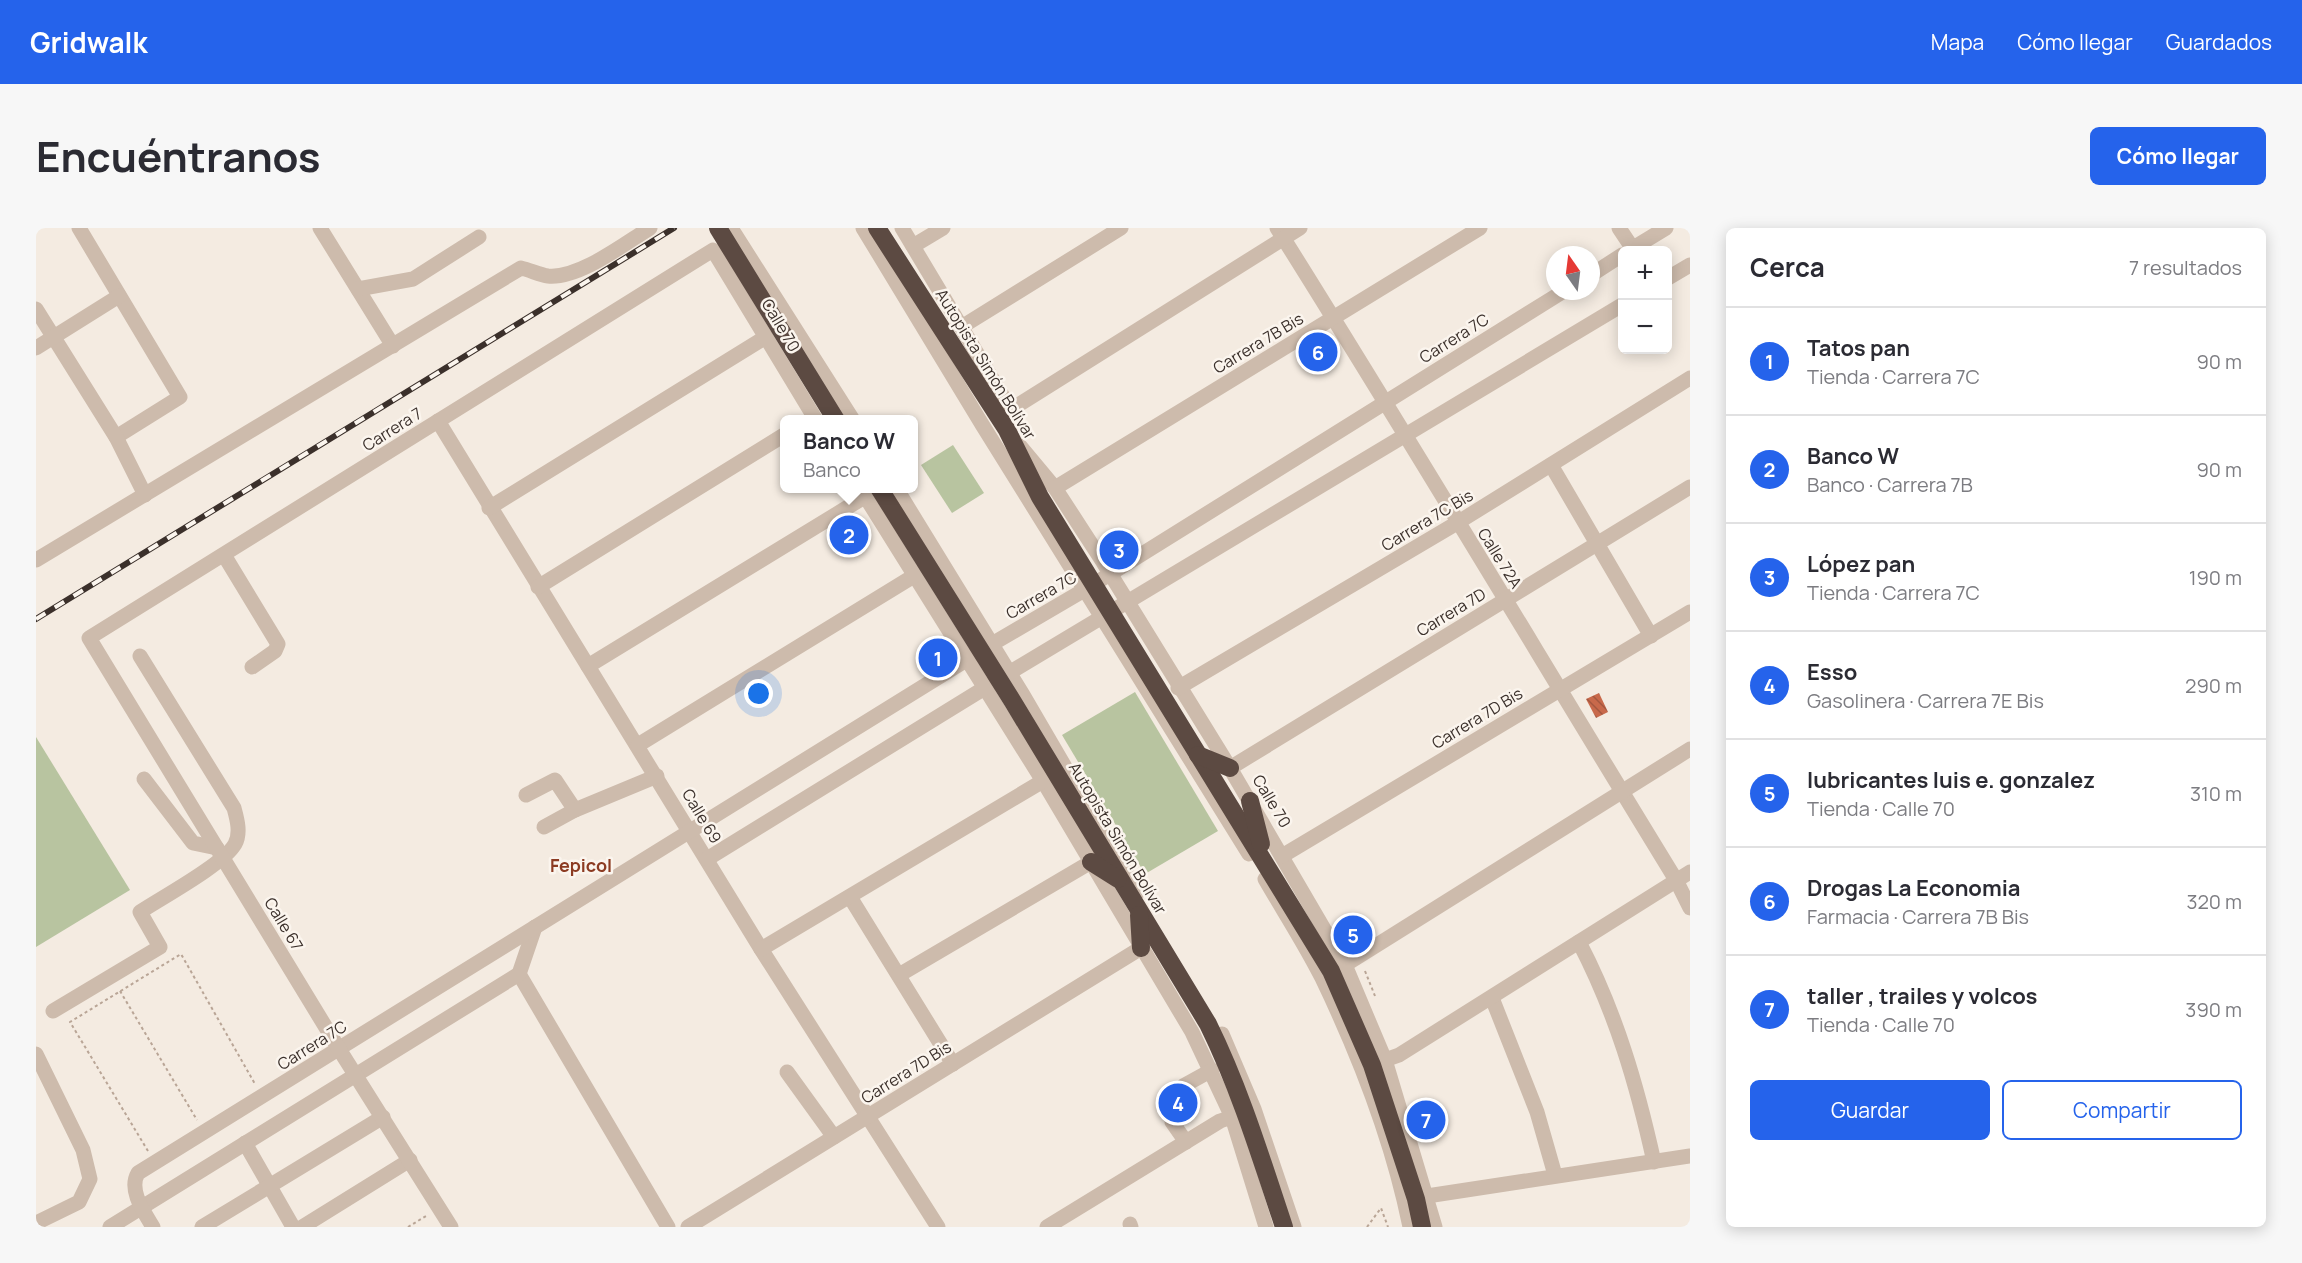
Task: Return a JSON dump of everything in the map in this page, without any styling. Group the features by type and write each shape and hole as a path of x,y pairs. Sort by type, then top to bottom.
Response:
{"highway":[{"path":"718,228 822,415"},
{"name":"Autopista Simón Bolívar","path":"877,228 1006,419 1040,497 1090,587"},
{"name":"Autopista Simón Bolívar","path":"870,493 921,571 980,652 1208,1024 1227,1063 1284,1227"},
{"path":"1090,587 1198,755 1274,860"},
{"path":"1198,755 1230,768"},
{"path":"1250,801 1274,860 1331,971 1367,1055 1416,1199 1422,1227"},
{"path":"1091,862 1122,882"},
{"path":"1138,910 1142,948"}],"street":[{"path":"79,228 180,398 116,437"},
{"path":"320,228 393,346"},
{"path":"36,560 521,268 549,276 572,271 594,263 650,228"},
{"path":"731,228 850,415"},
{"path":"863,228 983,426 1090,587"},
{"name":"Calle 70","path":"902,228 963,326 1006,419 1055,488 1111,574 1178,688 1250,801"},
{"path":"913,246 943,228"},
{"path":"963,326 1121,228"},
{"path":"1006,419 1280,233 1300,228"},
{"name":"Carrera 7B Bis","path":"1055,488 1480,228"},
{"path":"1619,228 1626,246"},
{"path":"1638,246 1666,228"},
{"name":"Calle 72A","path":"1280,233 1386,401 1457,523 1676,880 1690,908"},
{"path":"358,289 413,279 479,237"},
{"name":"Calle 70","path":"713,250 766,336 822,415"},
{"name":"Carrera 7","path":"89,638 713,250"},
{"path":"1600,269 1618,258"},
{"path":"1672,276 1690,265"},
{"path":"36,348 119,296"},
{"name":"Carrera 7C","path":"141,1207 135,1179 138,1173 980,652 1090,587 1549,300"},
{"path":"707,859 997,680 1618,308"},
{"path":"36,309 116,437 145,495"},
{"path":"489,508 766,336"},
{"name":"Carrera 7C Bis","path":"1178,688 1457,523 1690,378"},
{"name":"Calle 69","path":"438,421 489,508 638,745 761,949 938,1227"},
{"path":"538,587 780,437"},
{"path":"1551,465 1651,636"},
{"name":"Carrera 7D","path":"1230,768 1690,487"},
{"path":"588,666 863,493"},
{"path":"898,493 980,652"},
{"path":"224,555 278,644 274,651 252,667"},
{"path":"638,745 921,571"},
{"name":"Carrera 7D Bis","path":"1274,860 1690,612"},
{"path":"1107,614 1321,976 1362,1069 1405,1202 1410,1227"},
{"name":"Calle 67","path":"89,638 339,1049 451,1227"},
{"path":"53,1011 160,947 140,912 235,844 238,825 234,808 140,656"},
{"path":"997,680 1043,781 1192,1032 1212,1070 1232,1117 1266,1227"},
{"path":"997,680 1216,1021 1254,1109 1294,1227"},
{"path":"1344,965 1690,749"},
{"path":"544,827 575,810 657,776"},
{"path":"144,779 193,843 220,853"},
{"path":"526,795 555,780 575,810"},
{"path":"761,949 1043,781"},
{"path":"1274,860 1344,965 1385,1060 1436,1227"},
{"path":"898,975 1091,862"},
{"path":"1385,1060 1399,1055 1492,998 1690,872"},
{"path":"850,897 953,1064"},
{"path":"110,1227 519,975 535,927"},
{"path":"1579,942 1602,987 1620,1034 1640,1097 1654,1162"},
{"name":"Carrera 7D Bis","path":"688,1227 1142,948"},
{"path":"519,975 668,1227"},
{"path":"1492,998 1538,1112 1555,1175"},
{"path":"36,1054 83,1150 90,1179 79,1202 36,1223"},
{"path":"1184,1086 1212,1070"},
{"path":"787,1072 834,1137"},
{"path":"202,1227 383,1117"},
{"path":"1047,1227 1186,1142 1232,1117"},
{"path":"1172,1122 1186,1142"},
{"path":"245,1143 268,1187 293,1227"},
{"path":"1427,1196 1690,1156"},
{"path":"302,1227 410,1160"},
{"path":"141,1207 153,1227"}],"path":[{"path":"155,1163 70,1022 180,954 262,1097"},
{"path":"120,991 205,1132"},
{"path":"408,1227 439,1208"},
{"path":"1367,1227 1381,1208 1388,1227"}],"green space":[{"path":"953,445 984,493 952,513 921,465"},
{"path":"1135,692 1218,831 1145,874 1062,735"},
{"path":"36,737 130,890 36,947"}],"building":[{"path":"1316,340 1331,362 1322,368 1307,345"},
{"path":"1599,693 1608,712 1596,718 1586,699"},
{"path":"1177,1093 1185,1095 1189,1110 1172,1112 1167,1095"}],"tunnel":[{"path":"1172,1122 1183,1086"}],"railway":[{"path":"36,619 674,228"}],"place":[{"name":"Drogas La Economia","path":"1318,352"},
{"name":"Banco W","path":"849,535"},
{"name":"López pan","path":"1119,550"},
{"name":"Tatos pan","path":"938,658"},
{"name":"lubricantes luis e. gonzalez","path":"1353,935"},
{"name":"Esso","path":"1178,1103"},
{"name":"taller , trailes y volcos","path":"1426,1120"}],"district":[{"name":"Fepicol","path":"581,865"}]}
